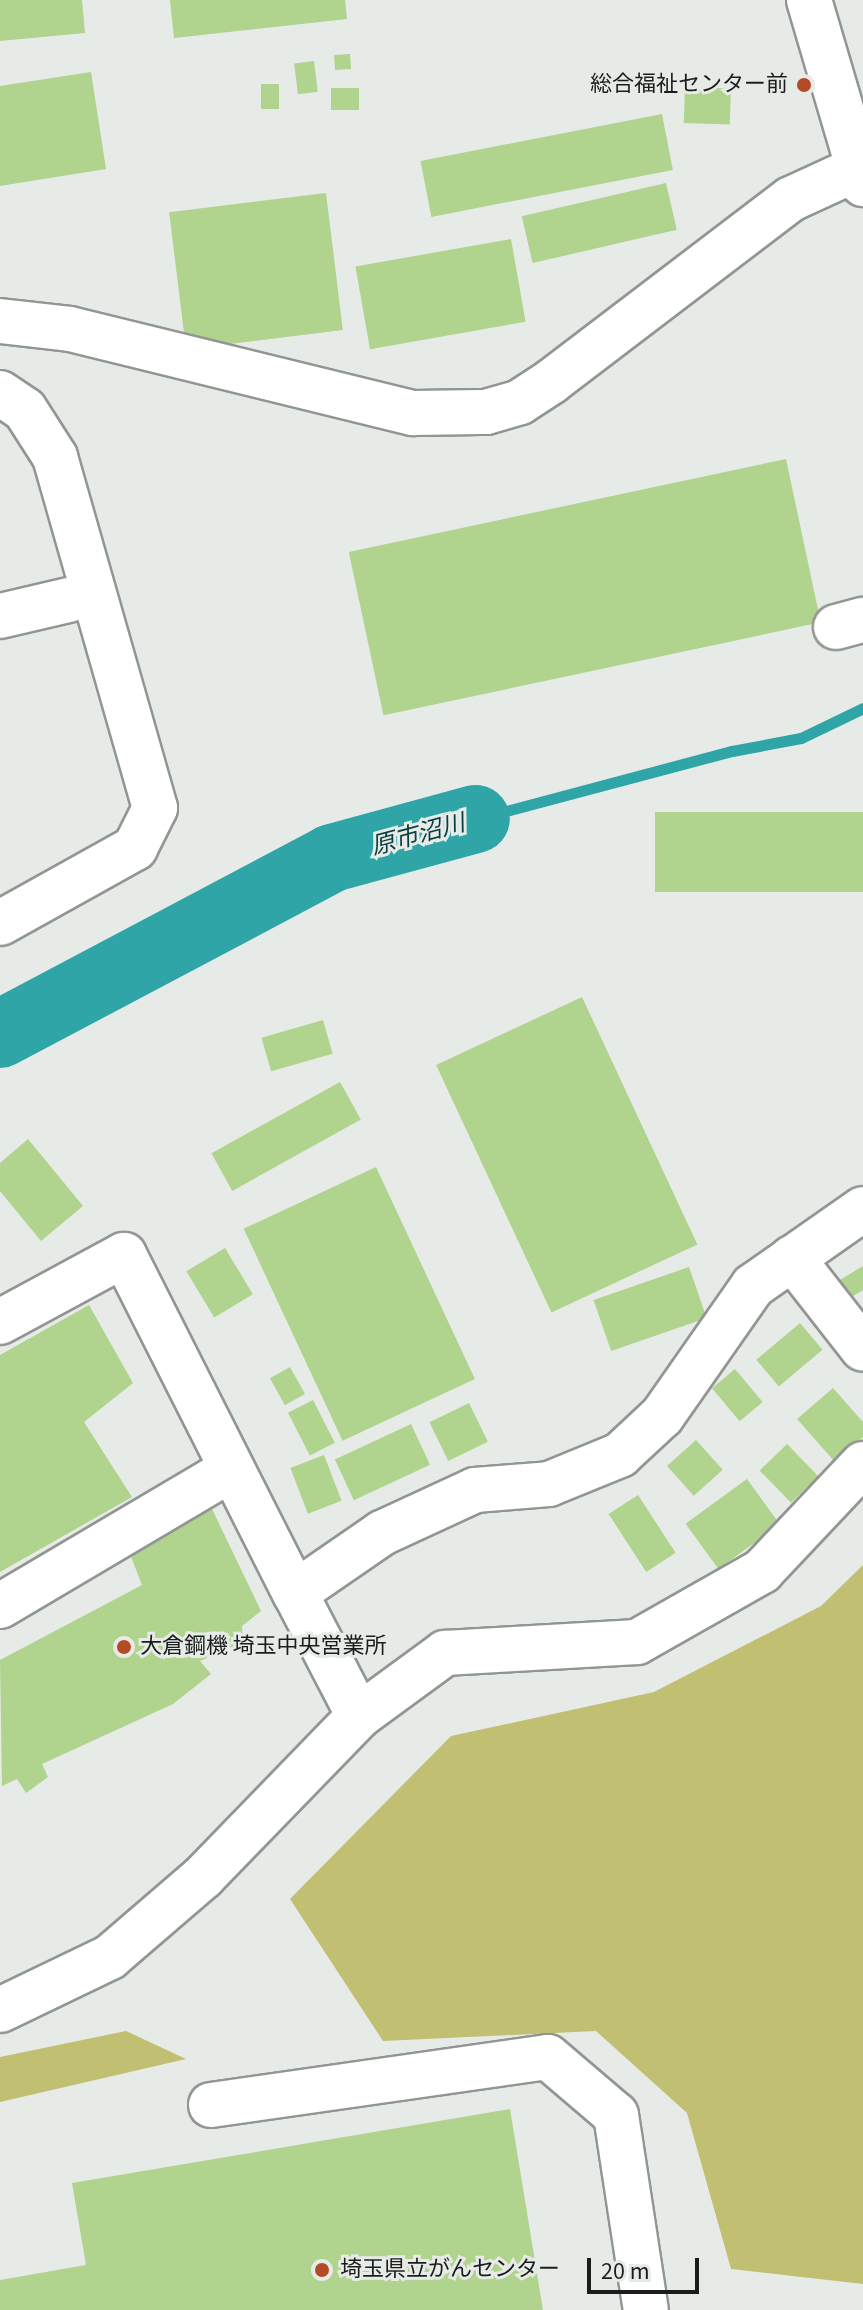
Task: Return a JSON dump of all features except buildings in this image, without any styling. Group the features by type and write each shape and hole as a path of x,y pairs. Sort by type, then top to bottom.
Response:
{"street":[{"path":"0,321 84,332 413,413 486,412 520,402 791,199 862,173 809,0"},
{"path":"0,393 25,410 55,457 155,808 135,848 0,923"},
{"path":"0,616 69,600"},
{"path":"295,1593 382,1533 475,1490 549,1484 620,1455 662,1416 753,1286 863,1209"},
{"path":"0,1322 124,1255 359,1716"},
{"path":"792,1258 863,1349"},
{"path":"0,2010 110,1957 203,1877 359,1716 445,1653 637,1642 762,1571 863,1464"},
{"path":"0,1606 232,1469"},
{"path":"211,2105 548,2057 616,2115 646,2310"}],"shaded area":[{"path":"863,1565 863,2284 731,2269 687,2113 596,2031 383,2041 290,1899 451,1736 654,1692 821,1606"},
{"path":"126,2031 186,2059 0,2102 0,2057"}],"waterway":[{"name":"原市沼川","path":"476,819 732,751 801,738 863,708"},
{"name":"原市沼川","path":"0,1034 332,858 476,819"}],"place":[{"name":"総合福祉センター前","path":"804,85"},
{"name":"大倉鋼機 埼玉中央営業所","path":"124,1647"},
{"name":"埼玉県立がんセンター","path":"322,2270"}]}
